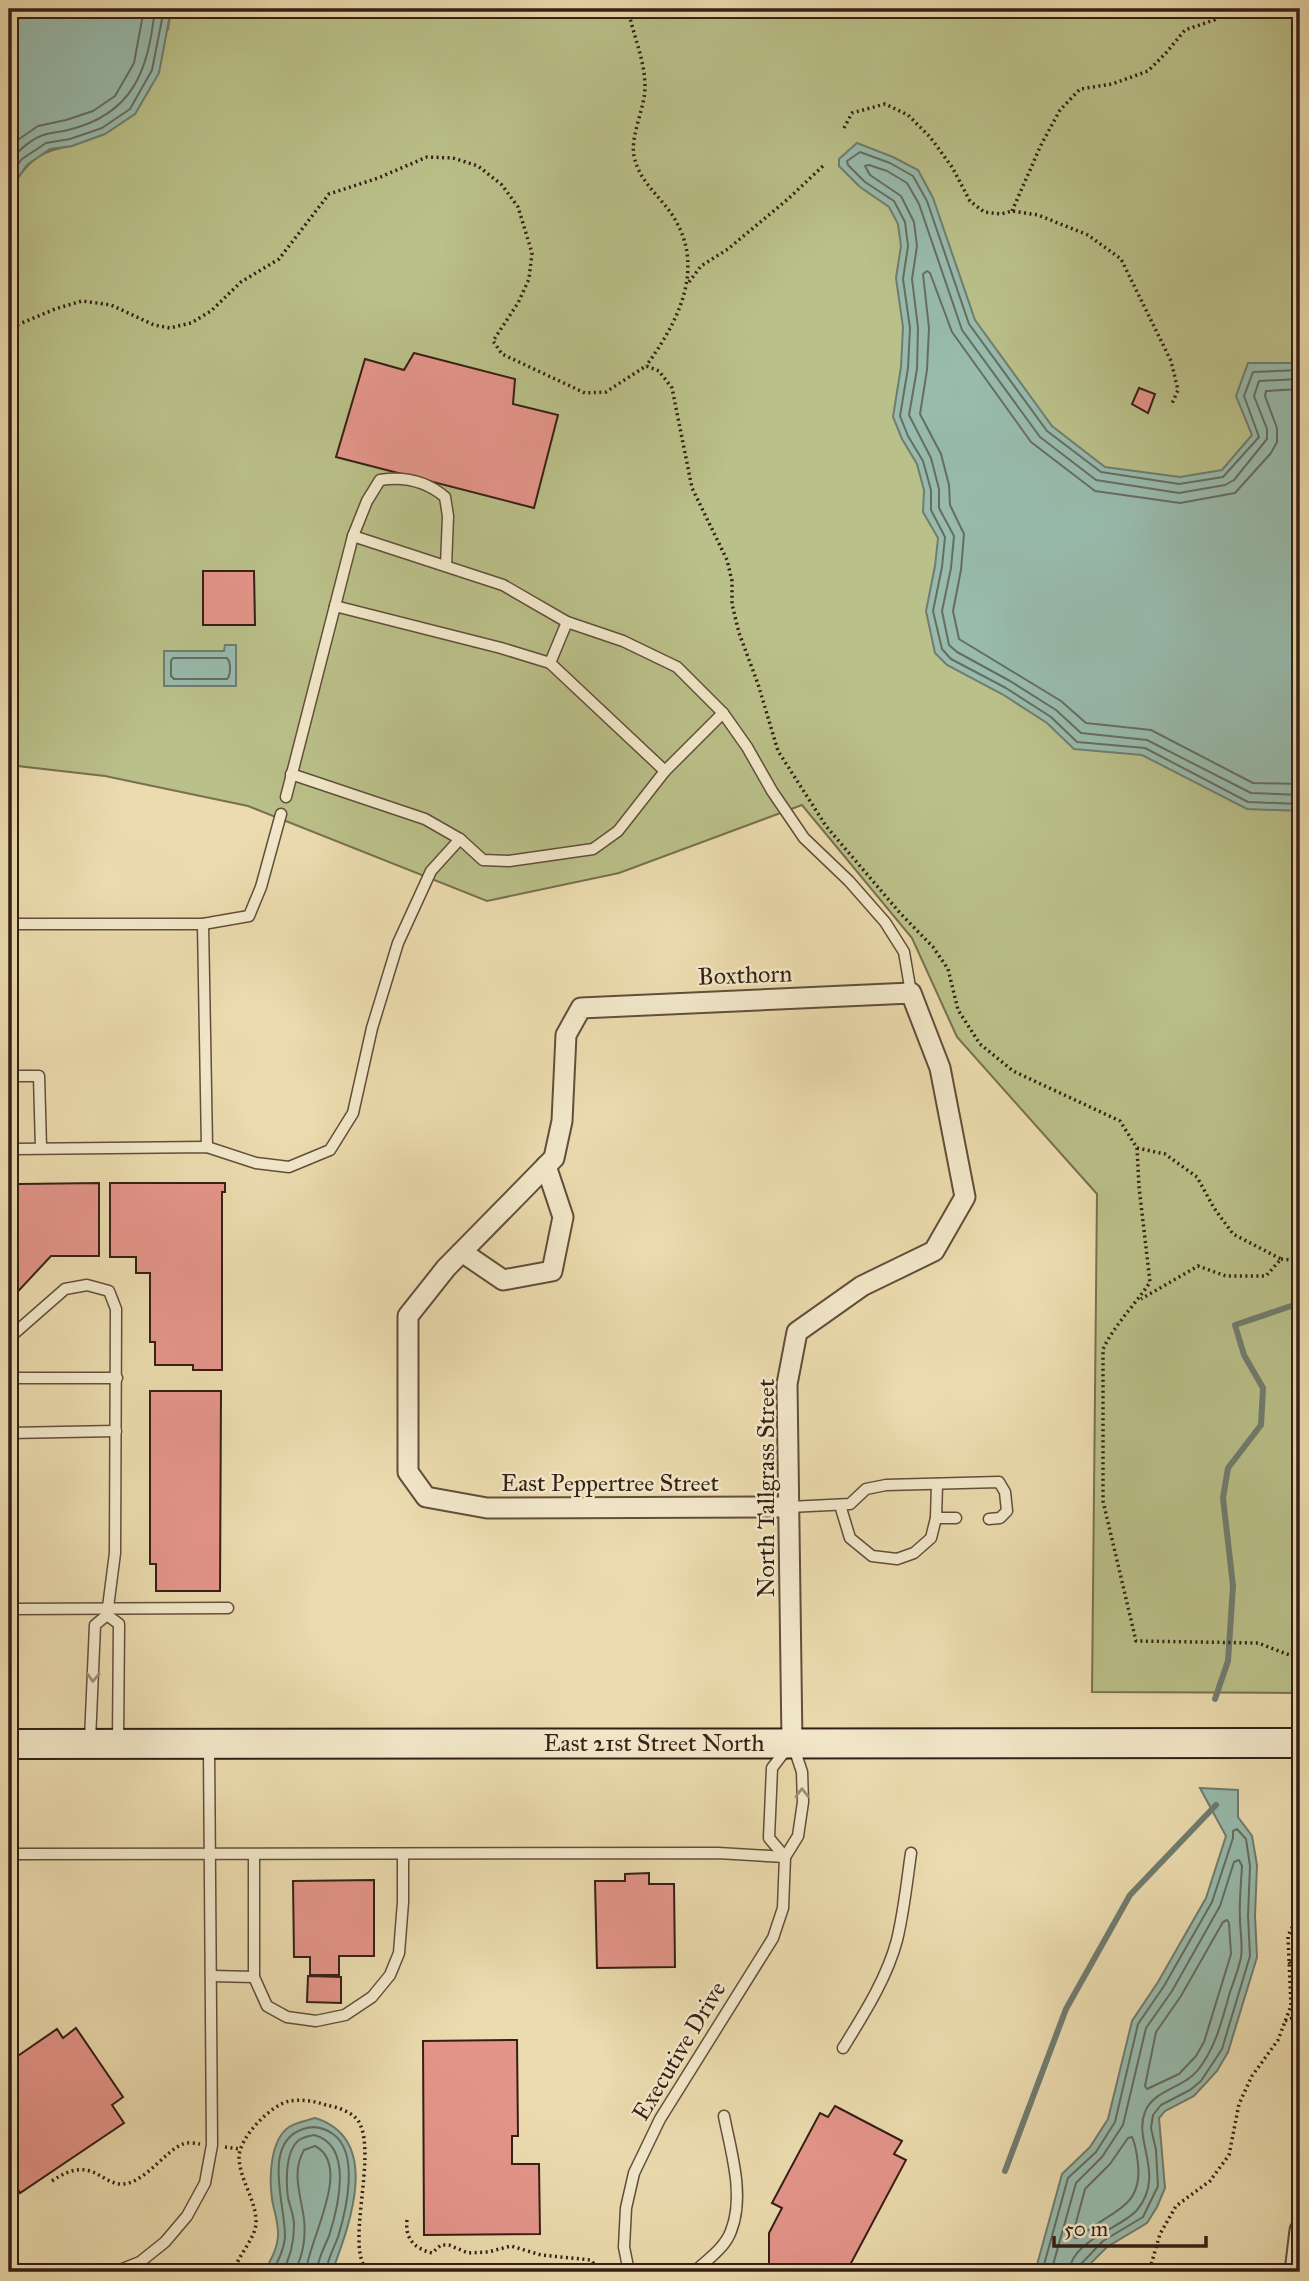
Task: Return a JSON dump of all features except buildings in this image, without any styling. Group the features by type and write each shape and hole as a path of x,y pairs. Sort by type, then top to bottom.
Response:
{"main road":[{"name":"East 21st Street North","path":"9,1744 1300,1743"}],"street":[{"name":"Boxthorn","path":"546,1166 554,1158 562,1121 566,1035 582,1008 911,993"},
{"name":"North Tallgrass Street","path":"792,1742 787,1384 797,1332 862,1286 934,1251 965,1197 940,1068 911,993"},
{"path":"546,1166 563,1217 552,1271 503,1280 462,1252 546,1166"},
{"name":"East Peppertree Street","path":"462,1252 408,1316 408,1472 426,1497 487,1508 789,1507"},
{"path":"1295,2272 1300,2230"}],"lane":[{"path":"286,797 353,536 367,501 380,480 399,477 431,485 445,497 448,516 446,566"},
{"path":"353,536 503,585 567,622 623,641 677,667 723,713 804,838 849,881 885,922 904,952 911,993"},
{"path":"335,606 550,663 665,771"},
{"path":"550,663 567,622"},
{"path":"291,774 425,819 460,839 483,860 509,861 593,849 618,831 665,771 723,713"},
{"path":"9,924 203,924 249,916 261,887 281,814"},
{"path":"9,1147 207,1147 256,1163 289,1167 330,1150 353,1113 372,1028 398,943 431,871 460,839"},
{"path":"203,924 207,1147"},
{"path":"9,1076 39,1076 41,1149"},
{"path":"9,1338 65,1289 87,1286 109,1291 117,1308 115,1553 107,1611 95,1625 104,1744"},
{"path":"9,1378 117,1378"},
{"path":"9,1433 117,1431"},
{"path":"789,1507 849,1504 866,1489 886,1485 999,1482 1005,1492 1007,1511 1000,1518 989,1519"},
{"path":"840,1505 850,1538 872,1556 897,1559 914,1553 931,1538 936,1518 937,1483"},
{"path":"936,1518 956,1518"},
{"path":"9,1609 107,1611 228,1608"},
{"path":"104,1744 119,1624 107,1611"},
{"path":"785,1857 769,1838 772,1768 792,1742"},
{"name":"Executive Drive","path":"629,2272 624,2247 626,2208 634,2173 660,2119 773,1938 783,1908 785,1857 797,1836 803,1802 802,1772 792,1742"},
{"path":"115,2272 140,2262 165,2242 187,2216 205,2183 212,2145 209,1744"},
{"path":"9,1854 211,1856 718,1853 785,1857"},
{"path":"843,2048 886,1970 897,1940 911,1853"},
{"path":"254,1855 254,1977 267,2006 287,2017 316,2021 345,2015 372,1997 390,1975 399,1953 403,1855"},
{"path":"211,1976 254,1977"},
{"path":"694,2272 716,2252 731,2232 737,2194 724,2116"}],"path":[{"path":"628,9 642,59 645,88 633,151 635,161 638,171 677,223 689,258 687,284 678,316 646,366"},
{"path":"1013,211 1041,145 1060,110 1080,89 1112,84 1148,71 1185,30 1214,20 1229,9"},
{"path":"844,128 852,113 885,104 908,115 929,137 952,167 970,201 984,212 1001,214 1013,211 1038,215 1088,235 1121,258 1171,361 1178,390 1171,406"},
{"path":"687,284 701,266 728,249 788,199 824,164"},
{"path":"1137,1148 1165,1154 1197,1177 1214,1208 1233,1234 1280,1259 1300,1261"},
{"path":"1138,1300 1198,1266 1226,1276 1266,1276 1280,1259"},
{"path":"1197,1642 1258,1643 1300,1659"},
{"path":"1144,2272 1151,2265 1160,2234 1176,2206 1210,2180 1229,2155 1238,2104 1252,2076 1278,2040 1291,2006 1288,1936 1300,1912"},
{"path":"1287,1960 1300,1977"},
{"path":"1285,2021 1300,2015"},
{"path":"234,2272 256,2227 255,2210 239,2160 240,2149 267,2114 287,2102 306,2100 345,2111 358,2122 363,2144 364,2192 358,2248 364,2268 369,2272"},
{"path":"52,2181 64,2173 82,2169 98,2172 119,2184 130,2183 183,2144 240,2149"},
{"path":"407,2220 406,2229 410,2239 418,2249 432,2253 441,2245 449,2245 468,2253 488,2252 511,2246 541,2255 591,2260 600,2272"}],"green space":[{"path":"171,9 1300,9 1300,1693 1092,1692 1097,1194 957,1037 912,938 802,805 619,873 487,901 248,806 105,776 9,765 9,183 15,182 39,156 72,146 168,29"}],"water":[{"path":"9,9 171,9 159,73 135,114 105,134 72,146 50,149 27,165 15,182 9,183"},
{"path":"857,143 918,170 933,198 975,320 1052,426 1105,467 1180,477 1222,470 1252,435 1236,396 1248,363 1300,363 1300,811 1247,809 1142,755 1074,749 1047,723 1002,694 947,665 935,653 926,611 938,538 923,512 924,490 917,464 893,417 901,367 903,327 896,278 901,246 898,224 889,207 860,187 839,166 839,159"},
{"path":"225,645 236,645 236,686 164,686 164,651 224,651"},
{"path":"1200,1788 1238,1790 1238,1817 1252,1836 1257,1865 1257,1957 1228,2052 1217,2071 1194,2096 1165,2111 1159,2118 1165,2188 1147,2223 1107,2247 1082,2272 1035,2272 1062,2174 1090,2147 1108,2119 1132,2021 1158,1982 1206,1898 1226,1836"},
{"path":"315,2118 336,2129 349,2144 355,2164 352,2209 346,2231 332,2272 264,2272 275,2251 278,2237 271,2190 274,2150 289,2127"}],"waterway":[{"path":"1215,1699 1228,1661 1233,1586 1223,1498 1228,1468 1261,1425 1263,1388 1244,1355 1235,1325 1300,1303"},
{"path":"1005,2171 1066,2009 1130,1895 1216,1805"}]}
